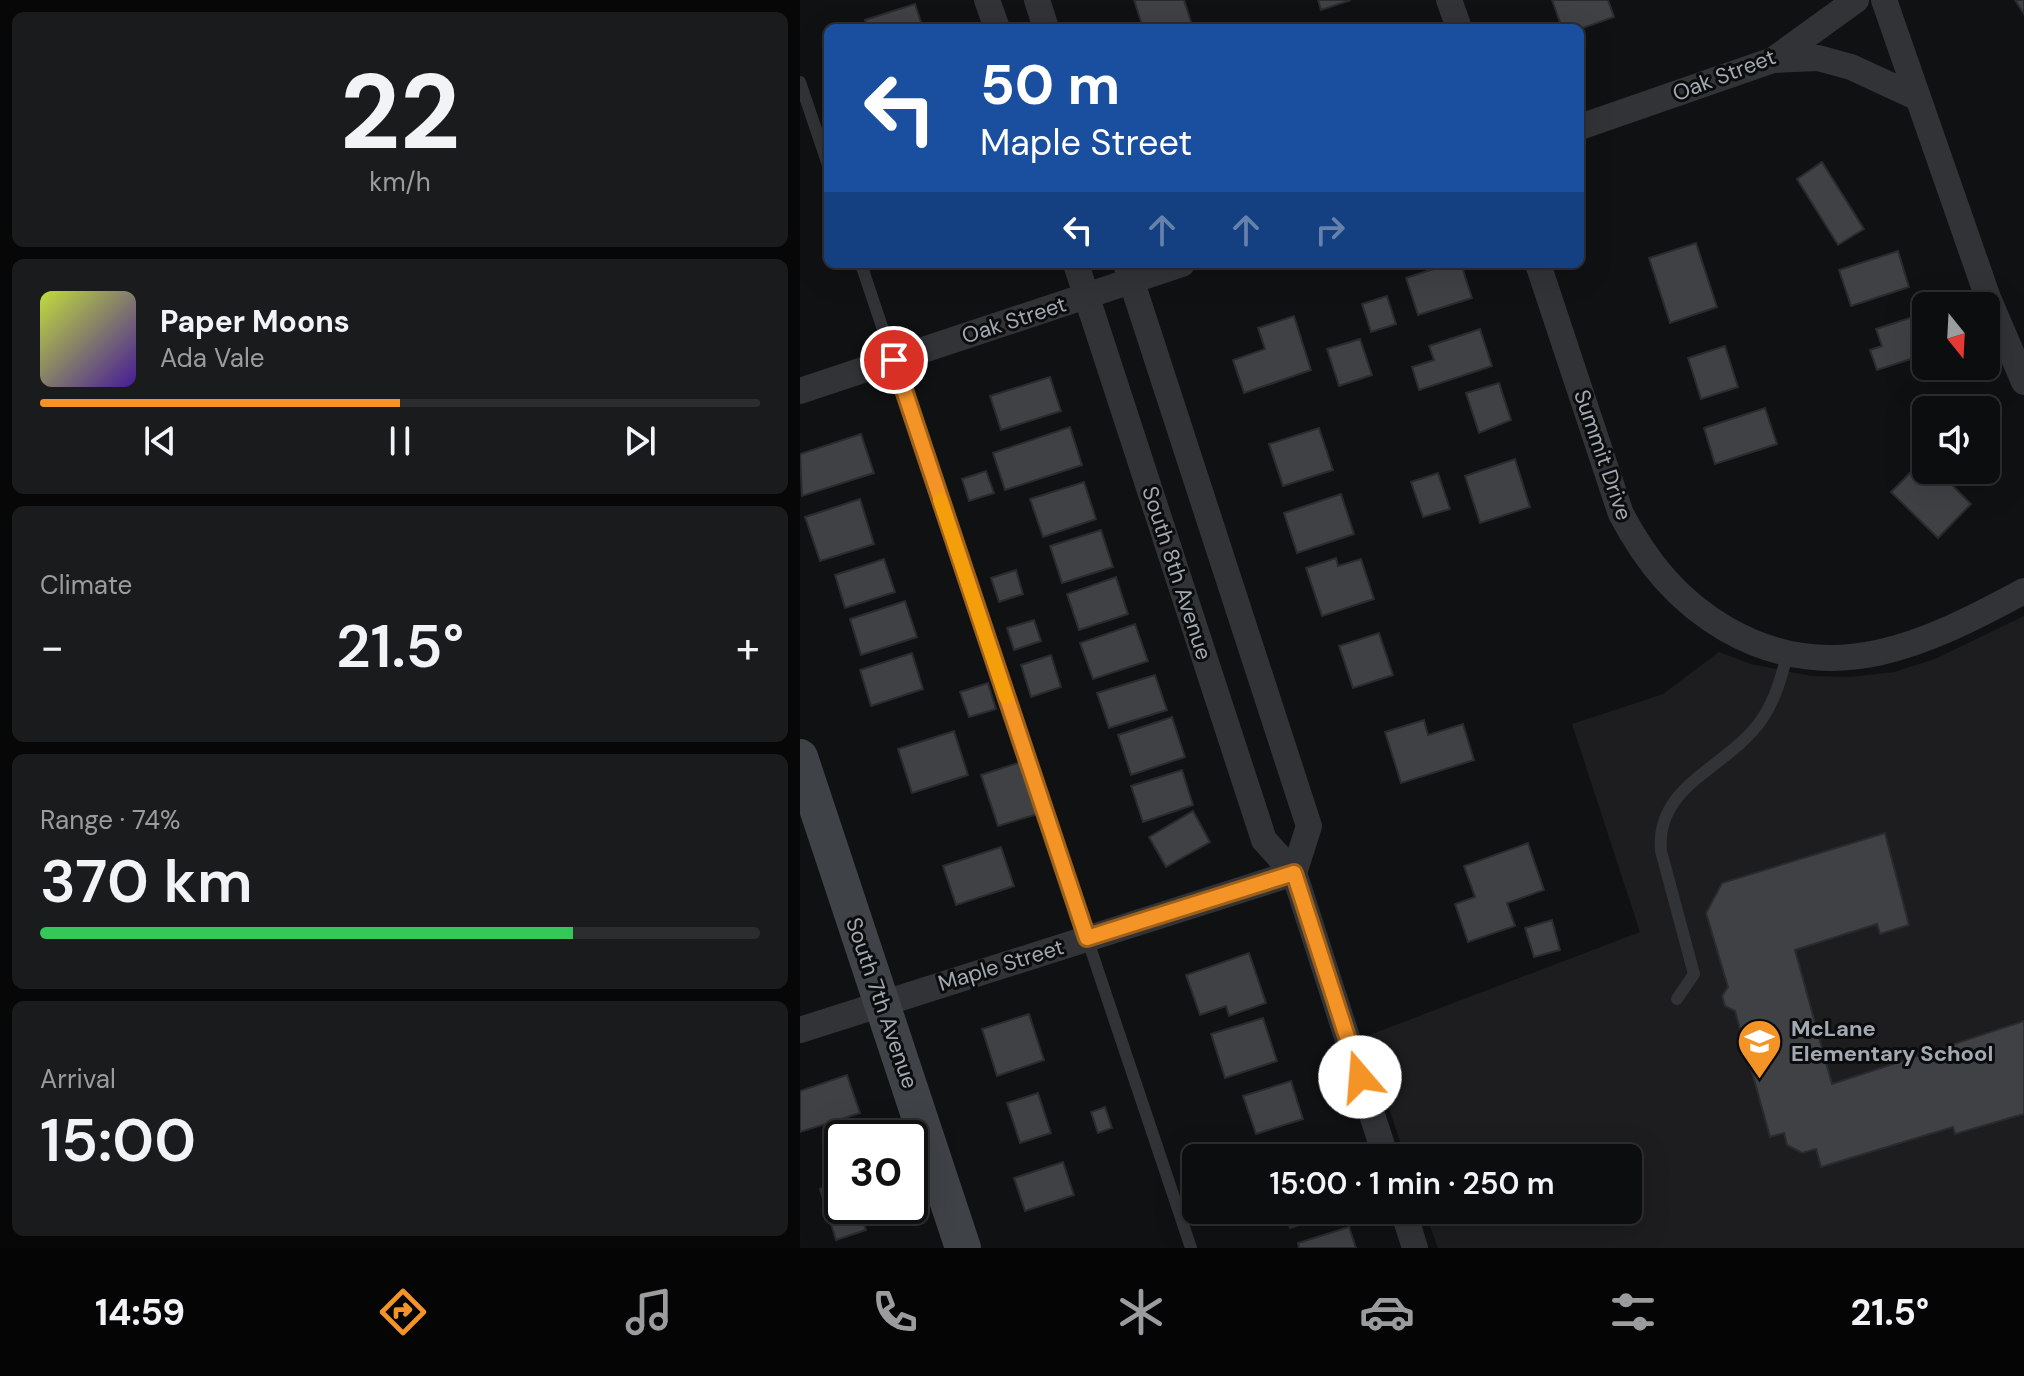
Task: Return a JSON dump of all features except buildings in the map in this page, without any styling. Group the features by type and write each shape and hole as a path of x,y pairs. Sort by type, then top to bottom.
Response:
{"street":[{"path":"987,0 996,24"},
{"path":"1037,0 1045,24"},
{"path":"1449,0 1458,24"},
{"name":"Oak Street","path":"1584,126 1773,60 1856,0"},
{"path":"1884,0 1988,298 2024,382"},
{"path":"1773,60 1818,58 1851,67 1918,98"},
{"name":"South 8th Avenue","path":"1077,268 1264,840 1294,873 1381,1144"},
{"name":"Oak Street","path":"800,391 1087,296 1129,272 1156,268"},
{"name":"Summit Drive","path":"1539,268 1621,514 1638,547 1661,577 1694,609 1761,648 1787,656 1818,660 1873,656 1925,641 2024,591"},
{"path":"1129,272 1309,826 1294,873"},
{"name":"South 7th Avenue","path":"800,757 963,1248"},
{"name":"Maple Street","path":"800,1030 1294,873"},
{"path":"1407,1224 1415,1248"}],"lane":[{"path":"800,82 824,153"},
{"path":"862,268 1191,1248"},
{"path":"1677,999 1694,974 1661,851 1659,830 1667,809 1761,720 1778,688 1787,656"}],"shaded area":[{"path":"2024,616 2024,1248 1438,1248 1429,1224 1642,1224 1642,1144 1401,1144 1364,1037 1640,932 1572,724 1663,694 1719,652 1751,664 1811,676 1850,677 1894,672 1935,659"}],"slow traffic":[{"path":"940,500 1006,697"}],"place":[{"name":"McLane Elementary School","path":"1760,1080"}],"route":[{"path":"894,360 1087,938 1294,873 1360,1077"}]}
